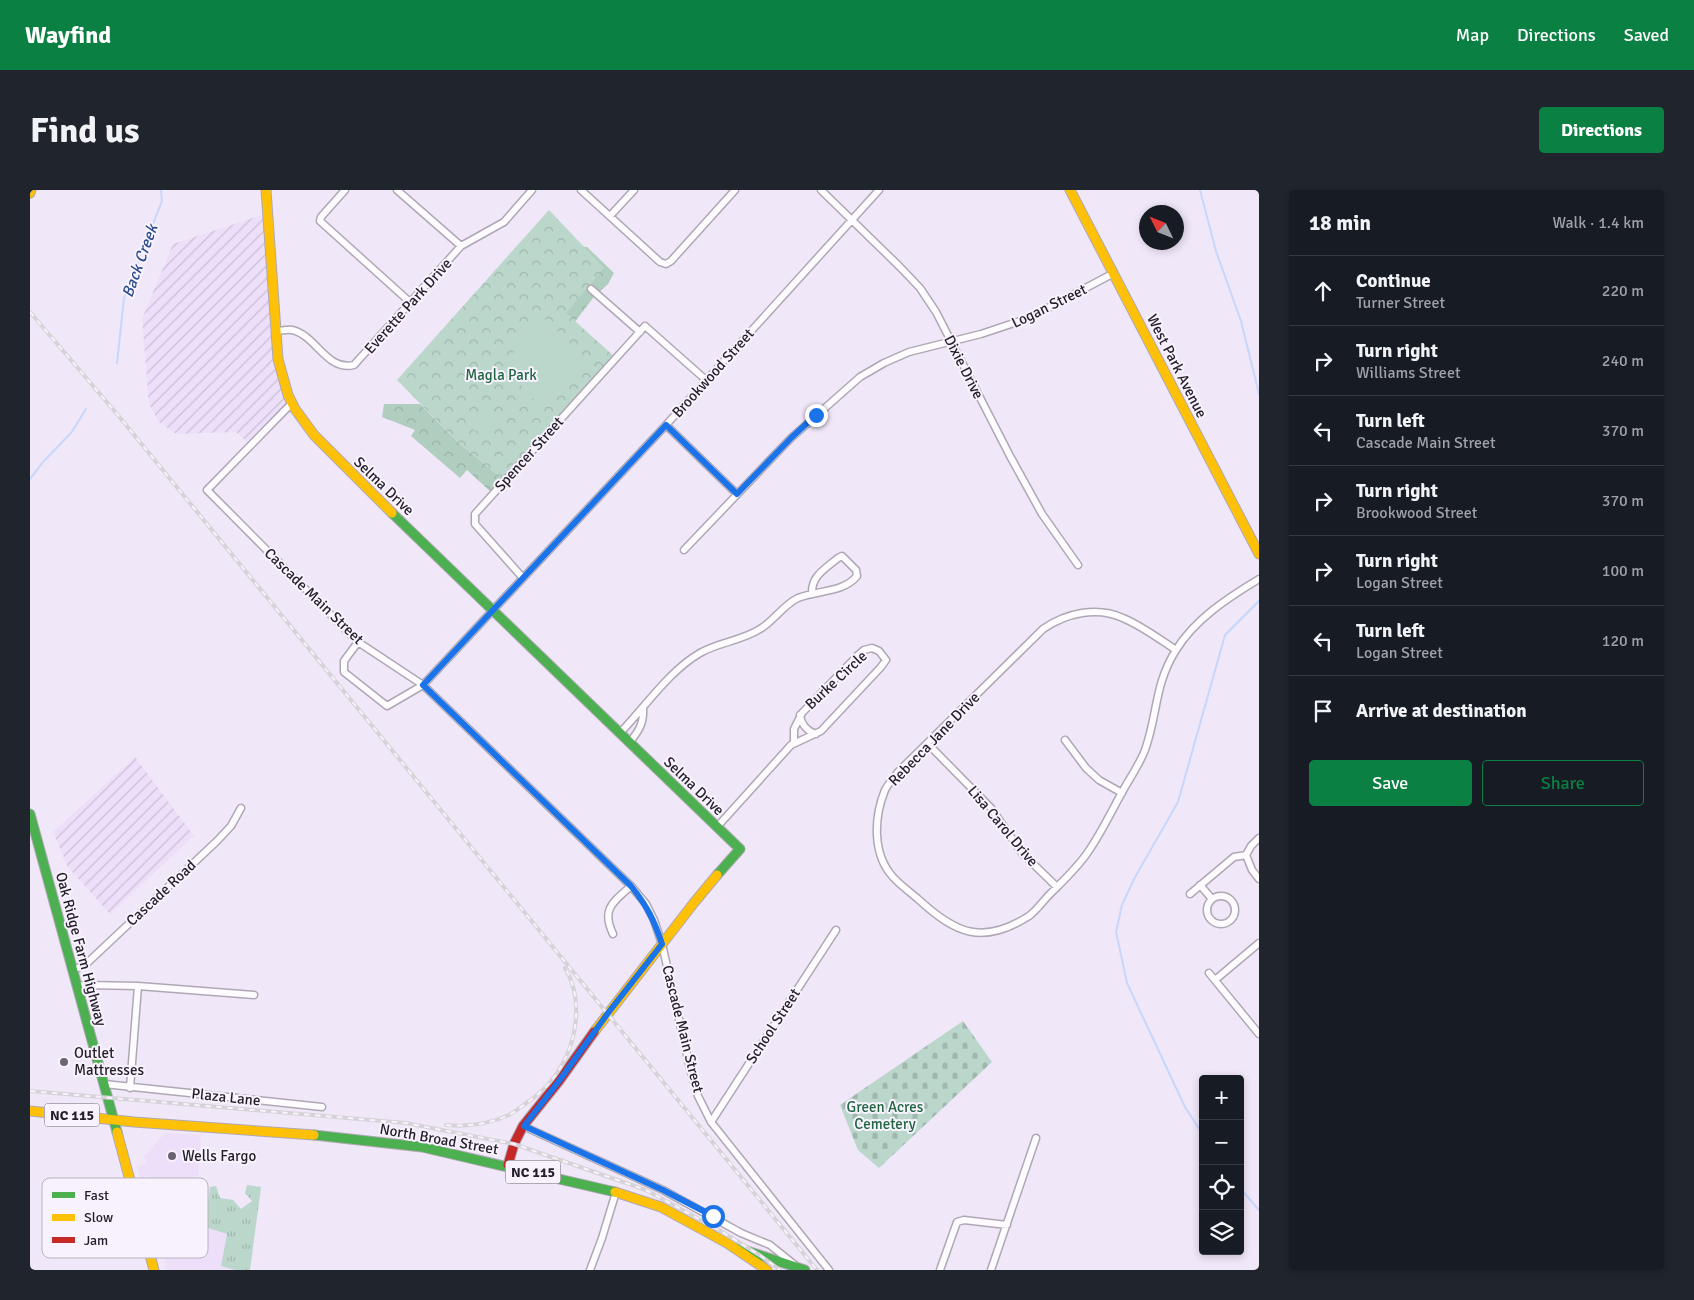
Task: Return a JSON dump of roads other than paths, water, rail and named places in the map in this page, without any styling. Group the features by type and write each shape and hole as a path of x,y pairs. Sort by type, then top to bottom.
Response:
{"main road":[{"name":"Selma Drive","path":"266,190 280,377 291,404 305,425 318,440 740,850 662,944"},
{"name":"West Park Avenue","path":"1070,190 1259,554"},
{"name":"Oak Ridge Farm Highway","path":"30,814 129,1178"},
{"path":"508,1165 514,1144 524,1126 662,944"},
{"name":"NC 115","path":"30,1111 114,1120"},
{"name":"North Broad Street","path":"114,1120 357,1139 419,1146 508,1165 616,1192 661,1207 733,1247 767,1270"},
{"path":"733,1247 801,1269"}],"street":[{"path":"346,190 320,220 411,302"},
{"path":"397,190 460,246"},
{"name":"Everette Park Drive","path":"276,331 293,330 310,341 337,364 348,367 354,365 460,246 504,222 532,190"},
{"path":"580,190 660,262 666,264 735,190"},
{"path":"610,216 634,190"},
{"name":"Dixie Drive","path":"821,190 920,288 936,312 1038,507 1078,565"},
{"name":"Brookwood Street","path":"358,642 344,661 344,672 387,706 423,685 666,425 879,190"},
{"name":"Logan Street","path":"684,550 791,438 860,377 884,363 909,352 1009,326 1029,318 1114,273"},
{"path":"591,289 640,332 646,326 706,380"},
{"name":"Spencer Street","path":"523,578 475,524 475,514 640,332"},
{"name":"Cascade Main Street","path":"291,404 207,490 358,642 423,685 631,886 646,904 662,944 698,1096 711,1122 829,1270"},
{"path":"666,425 737,494"},
{"path":"620,733 688,661 712,646 756,632 798,599 840,588 852,582 857,576 856,570 842,556 838,558 816,578 812,585 812,594"},
{"name":"Rebecca Jane Drive","path":"1176,650 1123,618 1105,613 1087,612 1068,616 1054,621 1043,629 898,772 885,789 876,832 879,850 892,876 939,918 958,929 974,933 990,933 1030,915 1087,854 1122,793 1144,752 1159,688 1167,666 1176,650 1184,639 1213,611 1232,595 1259,579"},
{"name":"Burke Circle","path":"716,827 794,743 821,731 882,667 886,660 884,656 875,648 864,650 800,715 795,726 794,743"},
{"path":"630,743 642,726 644,718 643,708"},
{"name":"Burke Circle","path":"800,715 805,726 816,734"},
{"path":"1065,740 1086,768 1099,780 1122,793"},
{"name":"Lisa Carol Drive","path":"928,744 991,808 1022,853 1057,887"},
{"name":"Cascade Road","path":"73,970 85,965 217,841 231,826 241,808"},
{"path":"1246,855 1259,838"},
{"path":"1246,855 1252,870 1259,879"},
{"path":"1190,894 1234,857 1246,855"},
{"path":"1200,885 1212,899"},
{"path":"613,934 608,924 609,908 631,886"},
{"path":"1223,896 1233,903 1234,915 1228,921 1220,924 1210,918 1207,910 1212,899 1223,896"},
{"name":"School Street","path":"711,1122 836,930"},
{"path":"1215,980 1259,943"},
{"path":"1209,973 1259,1034"},
{"path":"77,986 138,986 254,995"},
{"path":"130,1088 138,986"},
{"name":"Plaza Lane","path":"104,1084 322,1106"},
{"path":"524,1126 663,1190 741,1233 770,1245 801,1269"},
{"path":"991,1270 1036,1138"},
{"path":"590,1270 616,1192"},
{"path":"940,1270 957,1222 964,1220 1007,1225"}],"waterway":[{"name":"Back Creek","path":"117,363 124,298 162,201 161,190"},
{"path":"1200,190 1216,251 1241,321 1259,394"},
{"name":"Back Creek","path":"30,479 43,462 71,433 86,409"},
{"path":"1199,1129 1185,1107 1127,983 1116,932 1122,905 1134,879 1178,802 1225,635 1259,601"},
{"path":"1244,1193 1259,1210"}],"railway":[{"path":"30,312 117,414 817,1270"},
{"path":"446,1125 478,1124 494,1121 509,1115 538,1094 554,1077 569,1049 576,1021 575,993 565,968"},
{"path":"30,1091 406,1123 514,1144 646,1190 719,1230 780,1270"}],"place":[{"name":"Outlet Mattresses","path":"64,1062"},
{"name":"Wells Fargo","path":"172,1156"}],"park label":[{"name":"Magla Park","path":"501,375"},
{"name":"Green Acres Cemetery","path":"885,1116"}]}
